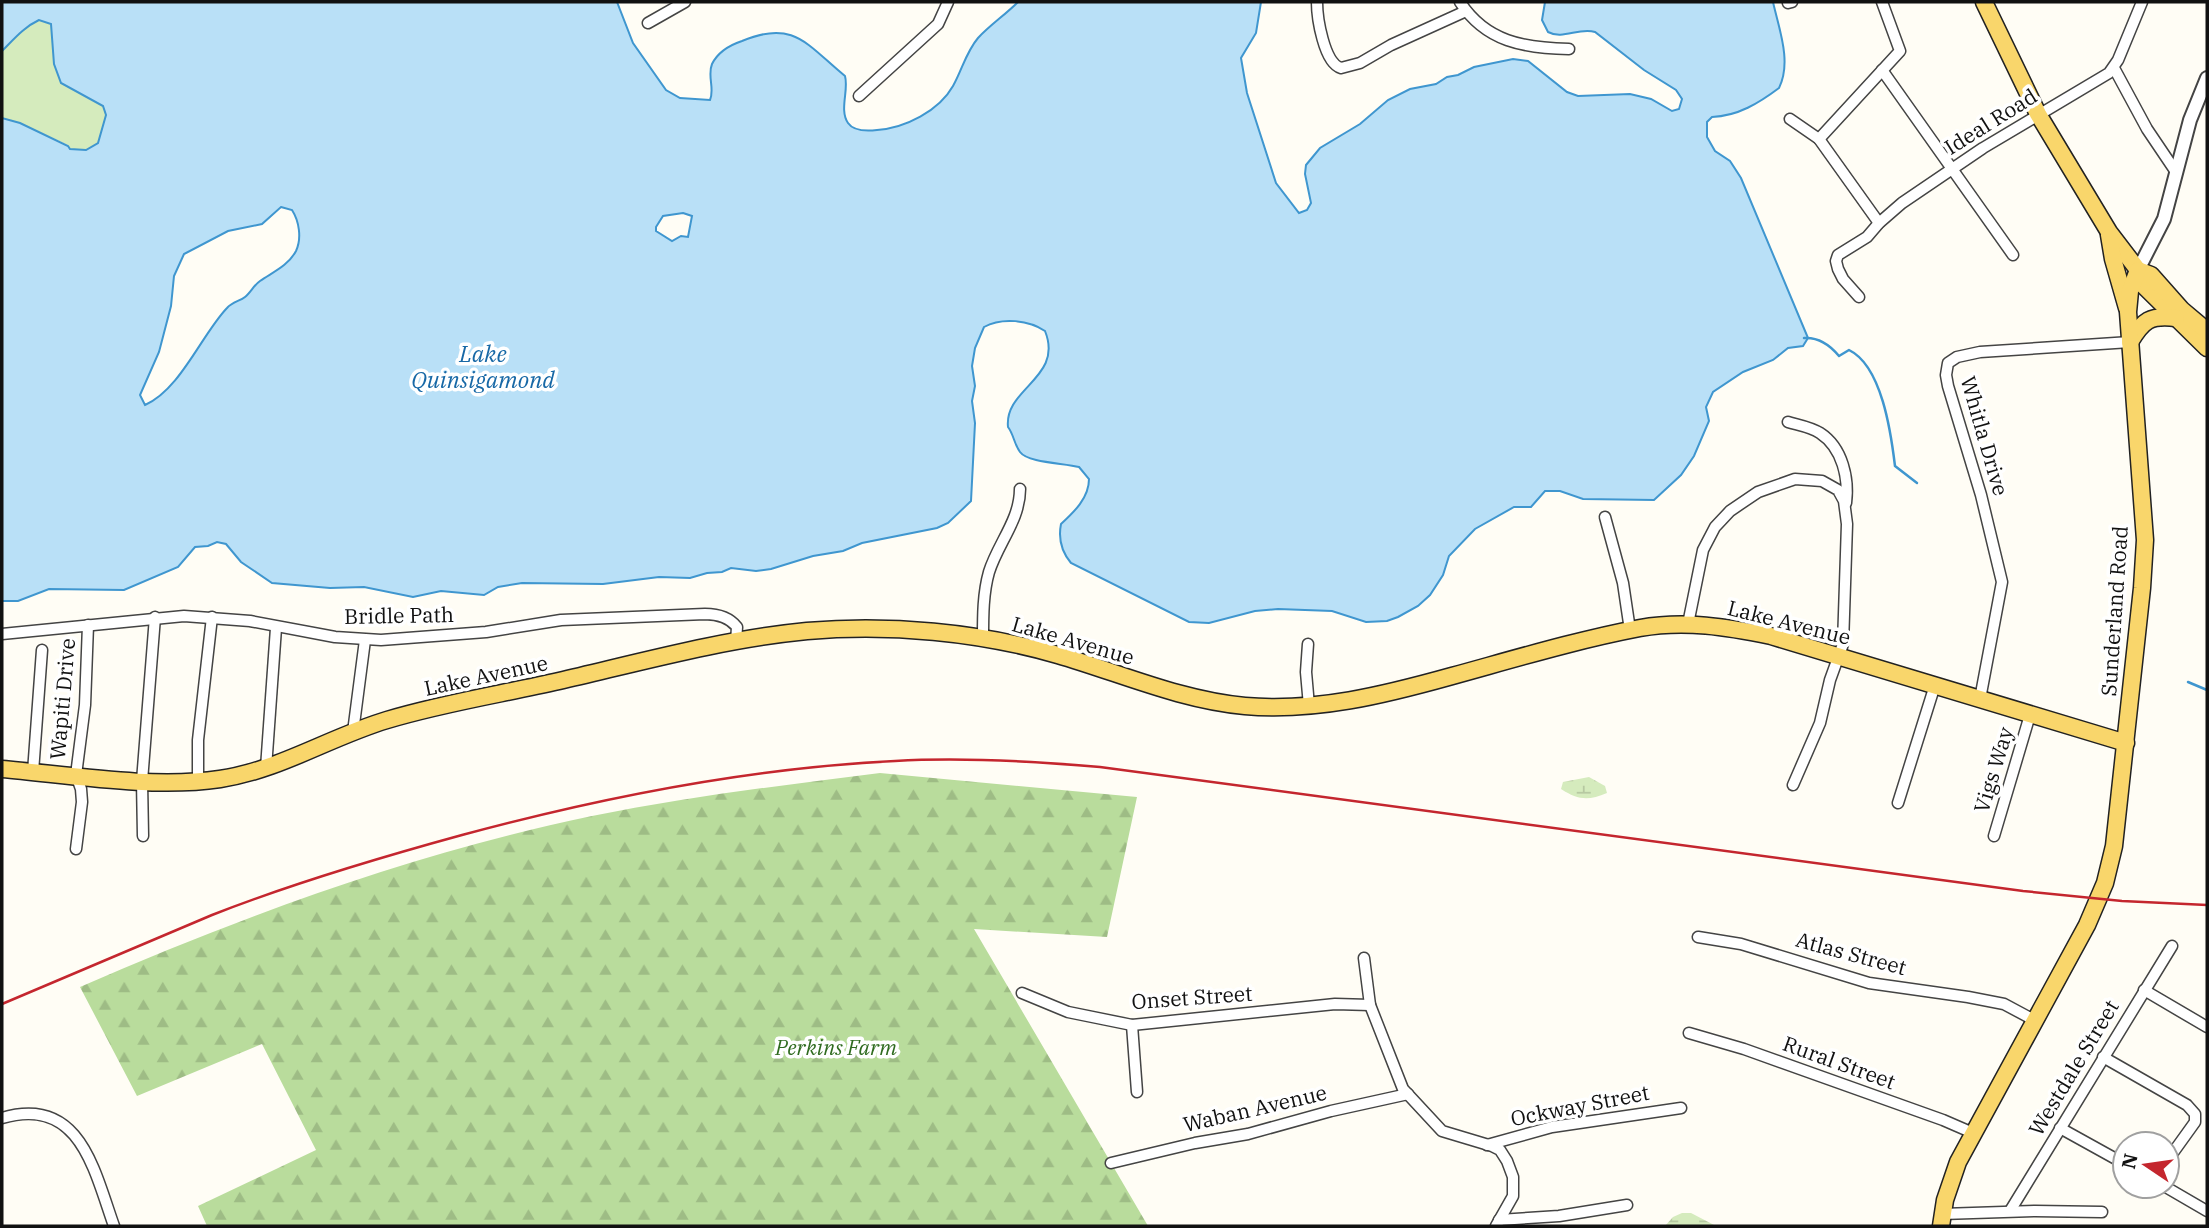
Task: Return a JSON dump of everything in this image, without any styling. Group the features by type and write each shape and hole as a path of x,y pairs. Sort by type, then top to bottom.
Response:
{"main road":[{"path":"1984,2 2038,114 2109,232 2138,270 2143,285 2207,348"},
{"path":"2109,232 2113,259 2128,312"},
{"path":"2138,270 2151,275 2182,310 2207,331"},
{"name":"Sunderland Road","path":"1942,1220 1950,1183 1973,1133 2087,925 2105,883 2118,826 2143,588 2145,540 2128,312 2130,291 2138,270"},
{"path":"2130,342 2145,322 2157,318 2176,318"},
{"name":"Lake Avenue","path":"2,769 142,781 198,781 235,777 309,753 353,732 413,713 736,642 789,633 852,629 917,631 983,638 1061,656 1192,697 1246,706 1309,706 1353,701 1397,691 1630,630 1688,624 1724,627 1771,636 1837,655 2126,743"}],"street":[{"path":"648,23 685,2"},
{"path":"859,96 938,24 948,2"},
{"path":"1317,2 1318,20 1324,40 1333,63 1341,68 1360,62 1466,11"},
{"path":"1460,2 1485,30 1509,42 1538,48 1569,50"},
{"path":"1819,139 1899,51 1882,2"},
{"path":"2142,2 2114,68 2147,129 2176,172"},
{"name":"Ideal Road","path":"1859,297 1843,279 1836,258 1867,237 1902,202 2114,68"},
{"path":"1882,70 2013,255"},
{"path":"2138,270 2164,219 2190,120 2207,78"},
{"path":"1790,119 1819,139 1879,223"},
{"name":"Whitla Drive","path":"1980,699 2003,582 1988,520 1948,386 1948,363 1957,357 1980,352 2130,342"},
{"path":"1788,422 1819,432 1836,453 1847,477 1843,644 1837,655 1820,723 1793,785"},
{"path":"1688,624 1706,543 1715,527 1739,504 1772,486 1804,479 1835,486 1844,501 1846,511"},
{"path":"983,638 989,572 1016,514 1020,489"},
{"path":"1605,517 1623,583 1630,630"},
{"name":"Bridle Path","path":"2,634 155,617 212,617 365,640 474,633 561,620 705,614 723,617 735,624 736,642"},
{"path":"144,836 142,781 155,617"},
{"path":"198,781 198,740 212,617"},
{"name":"Wapiti Drive","path":"76,849 82,802 76,775 85,705 88,625"},
{"path":"266,768 276,628"},
{"path":"353,732 365,640"},
{"path":"1308,644 1306,672 1309,706"},
{"path":"33,772 43,650"},
{"path":"1898,803 1935,685"},
{"name":"Vigs Way","path":"1994,836 2030,715"},
{"name":"Atlas Street","path":"1698,937 1741,944 1869,983 2004,1004 2034,1020"},
{"name":"Westdale Street","path":"2010,1211 2172,946"},
{"path":"1364,958 1370,1005 1387,1045 1396,1076 1408,1094 1442,1131 1500,1150 1504,1155 1513,1177 1513,1196 1497,1223"},
{"path":"2144,990 2207,1027"},
{"name":"Onset Street","path":"1022,993 1068,1012 1132,1025 1323,1005 1370,1005"},
{"path":"1132,1025 1137,1093"},
{"name":"Rural Street","path":"1689,1033 1745,1049 1944,1120 1973,1133"},
{"path":"2103,1056 2187,1105 2195,1115 2195,1122 2181,1142"},
{"name":"Waban Avenue","path":"1111,1163 1185,1145 1248,1134 1331,1111 1408,1094"},
{"name":"Ockway Street","path":"1487,1145 1552,1127 1681,1108"},
{"path":"2,1118 39,1114 52,1117 71,1130 91,1162 114,1226"},
{"path":"2060,1128 2111,1156"},
{"path":"2181,1196 2207,1211"},
{"path":"1497,1223 1628,1205"},
{"path":"1942,1220 2010,1211 2102,1212"}],"green space":[{"path":"39,19 51,24 54,64 61,83 103,106 106,115 98,143 86,150 70,149 68,145 20,123 2,118 2,51 24,29"},
{"name":"Perkins Farm","path":"880,773 1137,797 1107,937 974,929 1148,1226 207,1226 198,1206 316,1150 262,1044 137,1096 80,987 268,911 396,867 461,848 628,809"},
{"path":"1589,777 1605,786 1607,793 1583,798 1561,789 1563,782"},
{"path":"1691,1213 1716,1226 1665,1226 1673,1217"}],"water":[{"name":"Lake Quinsigamond","path":"2,2 617,2 633,43 666,90 680,98 710,100 712,64 729,47 760,35 787,34 809,46 845,76 845,118 854,128 870,131 910,122 939,103 953,86 974,43 1018,2 1261,2 1256,33 1241,58 1247,93 1276,183 1299,213 1307,210 1311,203 1305,174 1306,165 1320,148 1360,124 1388,100 1410,89 1436,84 1474,67 1513,59 1528,61 1567,92 1578,96 1630,94 1651,99 1672,111 1679,109 1682,99 1676,90 1644,70 1595,32 1559,35 1548,32 1542,20 1545,2 1773,2 1784,56 1783,78 1779,88 1748,108 1712,117 1707,122 1707,137 1715,151 1730,161 1741,178 1808,338 1803,346 1788,348 1773,360 1743,372 1713,392 1706,407 1709,421 1694,456 1681,475 1654,500 1583,499 1560,491 1545,491 1531,507 1514,507 1475,529 1449,556 1443,575 1430,595 1418,606 1387,621 1366,622 1332,611 1278,609 1255,611 1209,623 1189,622 1071,563 1061,545 1061,524 1084,498 1089,479 1079,467 1024,456 1018,449 1008,427 1009,414 1015,402 1041,372 1049,347 1045,331 1031,324 1015,321 984,327 975,348 972,366 975,423 971,501 948,523 937,528 862,543 843,551 756,571 731,568 690,578 659,577 603,584 522,583 498,587 484,595 441,591 413,597 364,587 330,588 272,583 241,562 226,544 217,542 195,547 178,567 124,590 49,589 18,601 2,601 2,118 20,123 70,149 86,150 98,143 106,115 103,106 61,83 54,64 51,24 39,20 19,34 2,51","holes":["281,207 292,210 298,224 299,241 293,256 258,283 245,297 229,306 180,375 158,398 145,405 140,395 159,352 171,306 174,276 184,254 228,231 262,224","683,213 692,216 688,237 681,236 672,241 656,231 663,216"]}],"waterway":[{"path":"1804,338 1824,342 1839,356 1849,350 1870,370 1883,402 1895,466 1917,483"},
{"path":"2188,682 2207,690"}],"railway":[{"path":"2,1004 243,903 462,835 569,808 677,786 786,770 895,761 998,760 1100,767 2023,891 2122,901 2207,905"}]}
